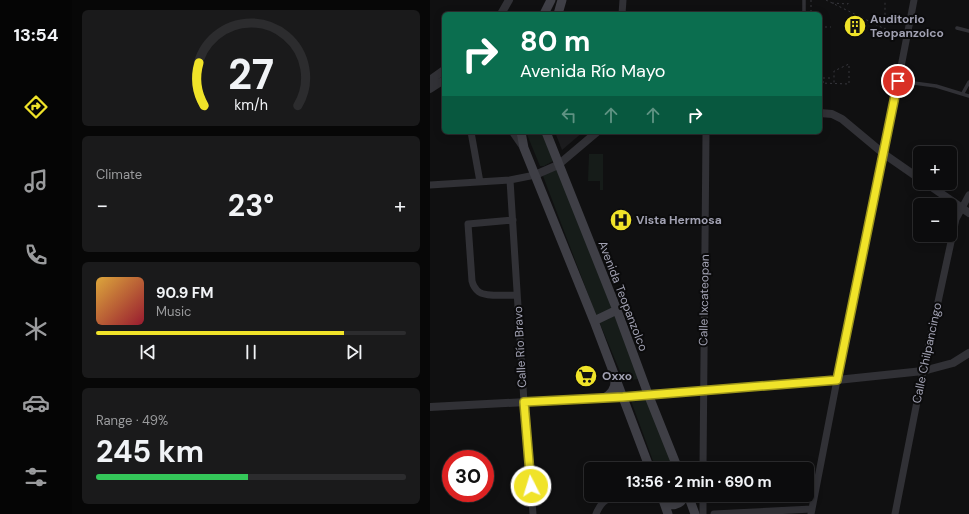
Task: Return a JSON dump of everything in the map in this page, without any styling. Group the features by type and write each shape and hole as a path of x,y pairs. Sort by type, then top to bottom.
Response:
{"main road":[{"path":"545,12 552,0"},
{"path":"559,12 562,0"},
{"path":"521,134 524,148 594,321 647,462"},
{"name":"Avenida Teopanzolco","path":"547,134 617,310 675,462"},
{"path":"594,321 617,310"},
{"path":"604,398 611,393 615,385 615,377"},
{"path":"663,502 668,514"},
{"path":"666,502 668,504 675,505 681,502"},
{"path":"692,502 699,513"}],"street":[{"path":"502,12 510,0"},
{"path":"622,0 622,12"},
{"path":"714,514 812,512 837,380 914,0"},
{"path":"430,80 442,71"},
{"path":"430,89 442,81"},
{"path":"822,113 832,114 842,119 884,154 913,174"},
{"path":"472,134 480,182"},
{"path":"514,134 524,148"},
{"path":"430,184 510,180 535,175 558,165 595,134"},
{"name":"Calle Ixcateopan","path":"704,462 706,134"},
{"name":"Calle Río Bravo","path":"510,180 524,402 533,514"},
{"path":"936,190 969,213"},
{"name":"Calle Chilpancingo","path":"895,514 923,371 956,219 969,195"},
{"path":"513,220 468,224 472,281 474,287 479,292 485,294 517,295"},
{"path":"430,407 623,397 837,380 923,371 953,363 969,354"},
{"path":"596,514 602,502"},
{"path":"699,513 702,502"}],"lane":[{"path":"804,0 804,12"},
{"path":"957,28 969,31"},
{"path":"898,81 936,86 969,96"},
{"path":"963,93 969,82"}],"path":[{"path":"811,0 811,12"},
{"path":"826,0 885,29 885,0"},
{"path":"832,3 848,4 848,0"},
{"path":"822,27 831,27"},
{"path":"834,78 823,78 823,84 834,84 850,84 849,64 834,71 834,78 834,84"}],"shaded area":[{"path":"527,134 545,134 553,161 544,166 540,166"},
{"path":"556,134 581,134 562,150"},
{"path":"589,154 603,154 603,190 600,190 600,181 588,181"},
{"path":"558,167 639,379 624,381 593,307 543,176"},
{"path":"646,397 671,462 653,462 630,398"}],"place":[{"name":"Auditorio Teopanzolco","path":"855,26"},
{"name":"Vista Hermosa","path":"621,220"},
{"name":"Oxxo","path":"586,376"}],"route":[{"path":"531,486 524,402 623,397 837,380 898,81"}]}
